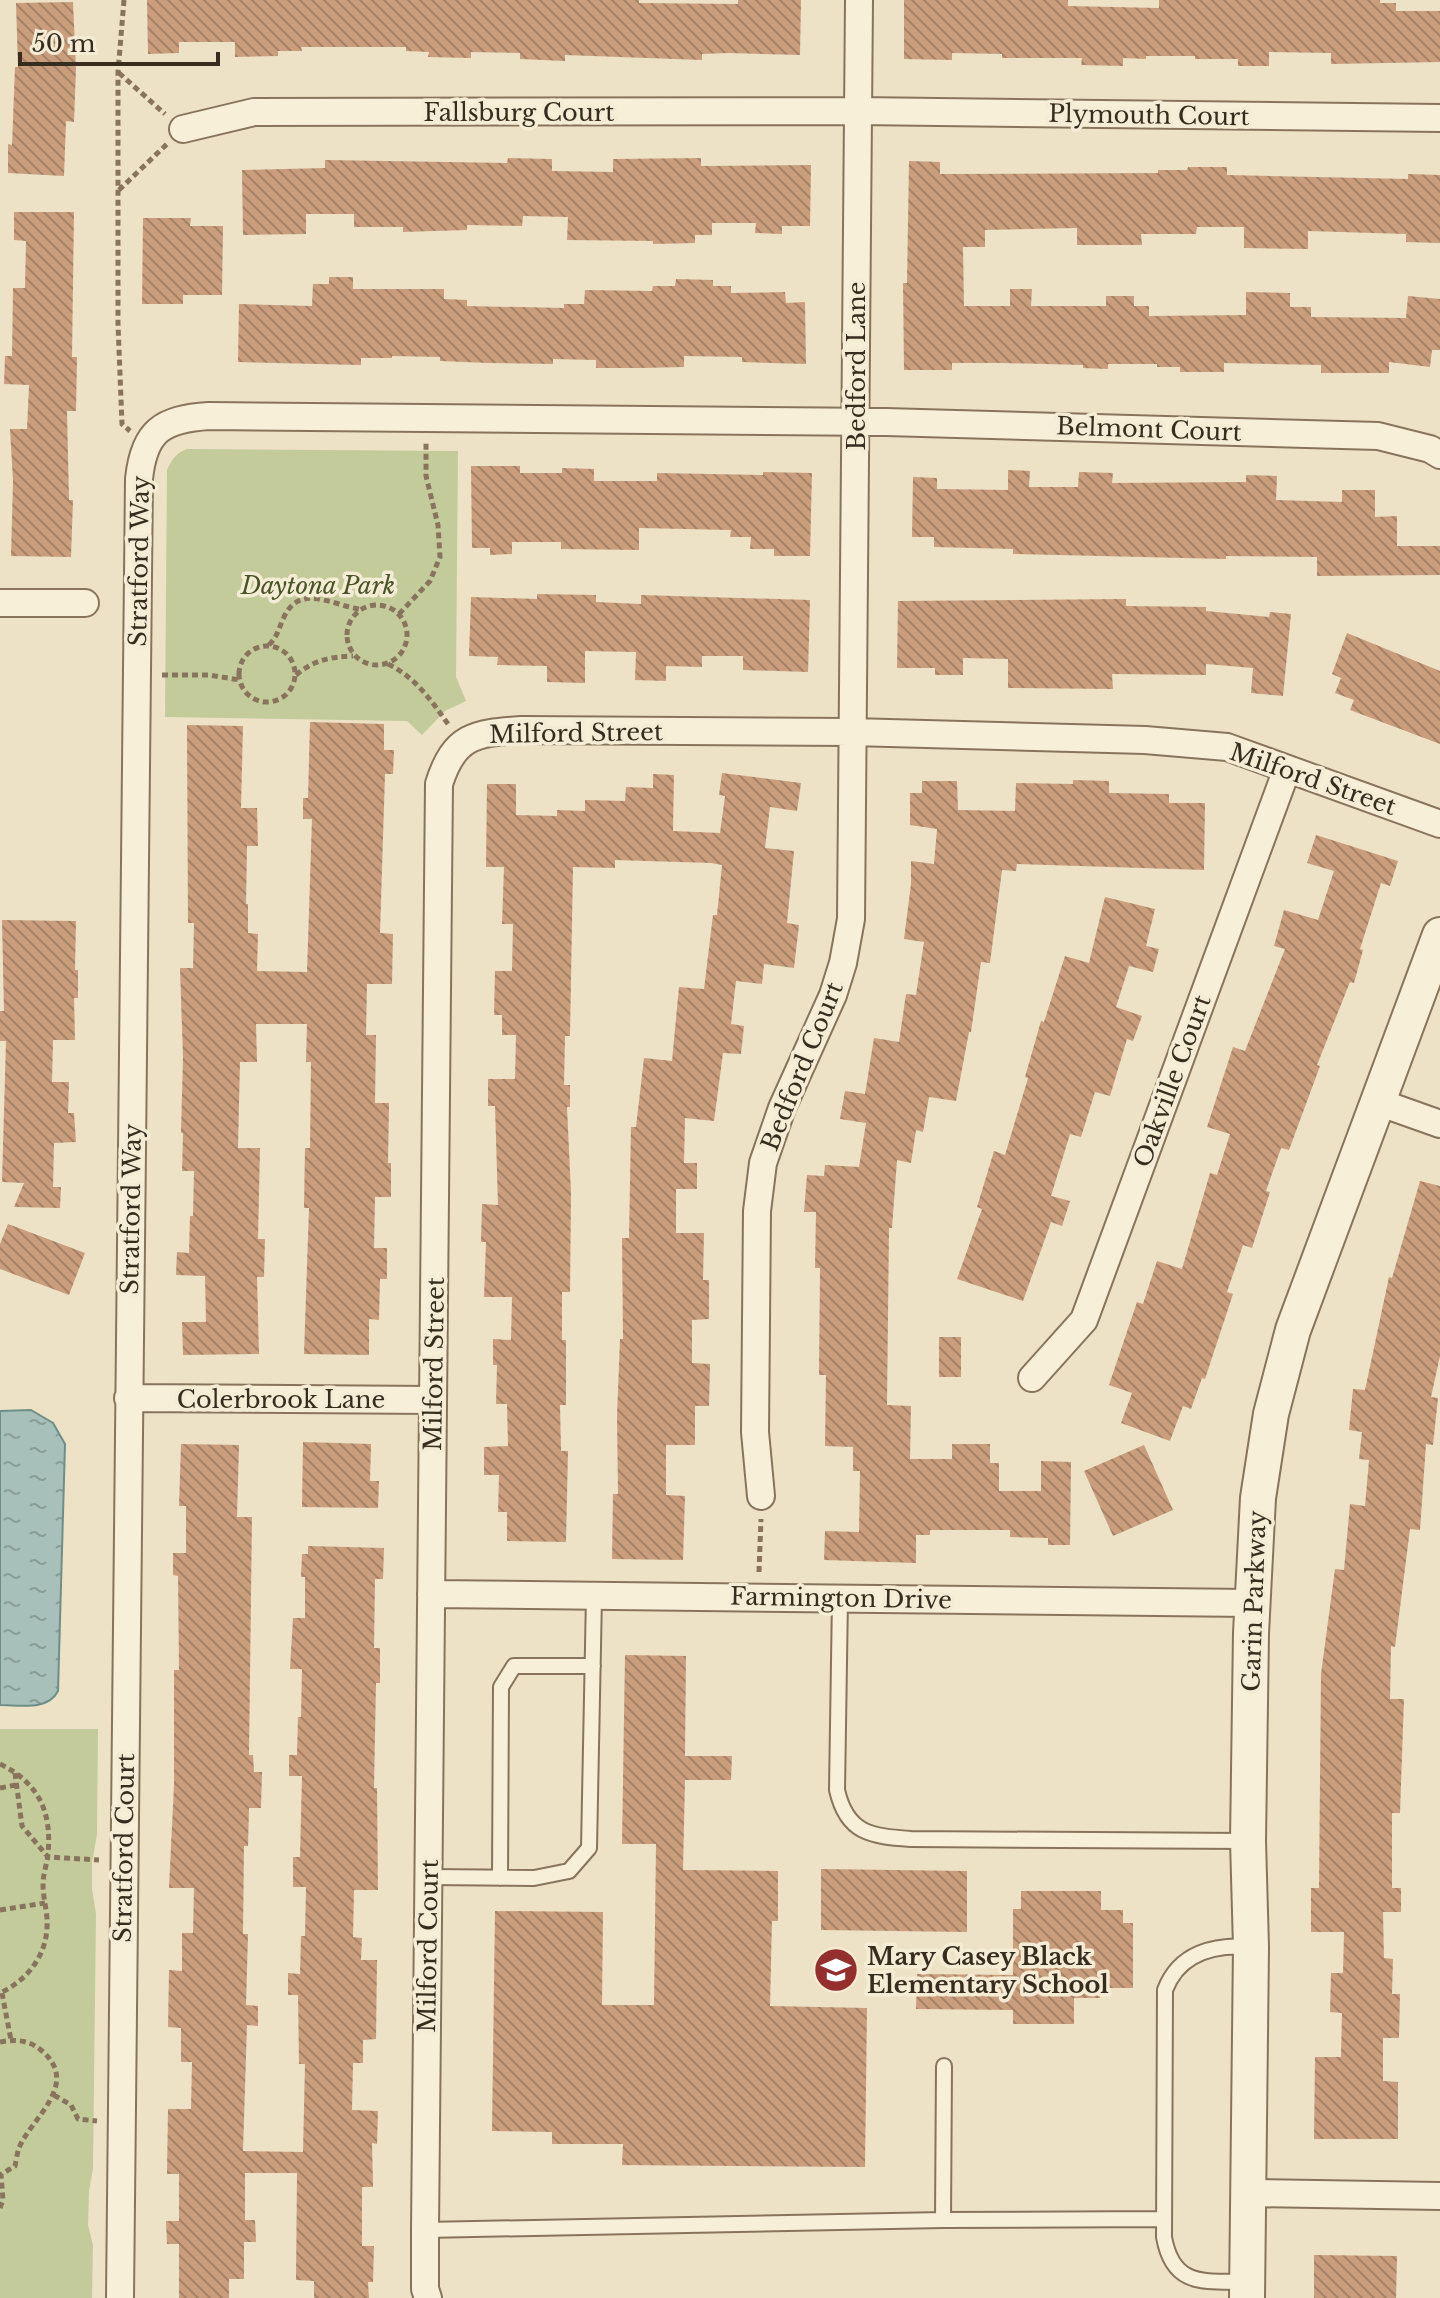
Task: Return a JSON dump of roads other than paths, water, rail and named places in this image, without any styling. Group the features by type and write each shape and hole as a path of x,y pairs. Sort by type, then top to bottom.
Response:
{"street":[{"name":"Bedford Lane","path":"852,732 859,0"},
{"name":"Plymouth Court","path":"858,111 1440,118"},
{"name":"Fallsburg Court","path":"183,129 254,112 858,111"},
{"name":"Stratford Way","path":"128,1398 139,479 146,444 155,432 168,423 188,417 855,422"},
{"name":"Belmont Court","path":"855,422 1378,436 1430,449 1440,455"},
{"path":"0,603 85,603"},
{"name":"Milford Street","path":"431,1594 439,784 446,762 461,742 483,732 521,730 852,732 1145,740 1227,747 1440,824"},
{"name":"Bedford Court","path":"761,1496 755,1432 757,1211 763,1163 782,1108 833,995 843,963 851,919 852,732"},
{"name":"Oakville Court","path":"1032,1378 1084,1320 1287,769"},
{"name":"Garin Parkway","path":"1247,2290 1251,1603 1258,1498 1271,1414 1293,1330 1440,935"},
{"path":"1378,1102 1440,1124"},
{"name":"Colerbrook Lane","path":"128,1398 433,1400"},
{"name":"Stratford Court","path":"120,2298 128,1398"},
{"name":"Farmington Drive","path":"431,1594 1251,1603"},
{"name":"Milford Court","path":"428,2298 425,2289 425,2230 431,1594"},
{"path":"1248,2193 1440,2196"}],"lane":[{"path":"429,1877 534,1878 569,1871 589,1848 594,1596"},
{"path":"840,1598 837,1790 845,1814 862,1830 873,1835 911,1839 1248,1841"},
{"path":"500,1878 501,1687 514,1666 593,1666"},
{"path":"1247,2290 1196,2280 1182,2273 1167,2258 1164,2219 1165,1990 1170,1977 1192,1956 1209,1948 1251,1947"},
{"path":"943,2220 944,2066"},
{"path":"425,2230 1164,2219"}],"water":[{"path":"31,1410 53,1423 65,1444 58,1691 48,1702 41,1704 0,1705 0,1411"}],"place":[{"name":"Mary Casey Black Elementary School","path":"836,1970"}],"park label":[{"name":"Daytona Park","path":"318,585"}]}
